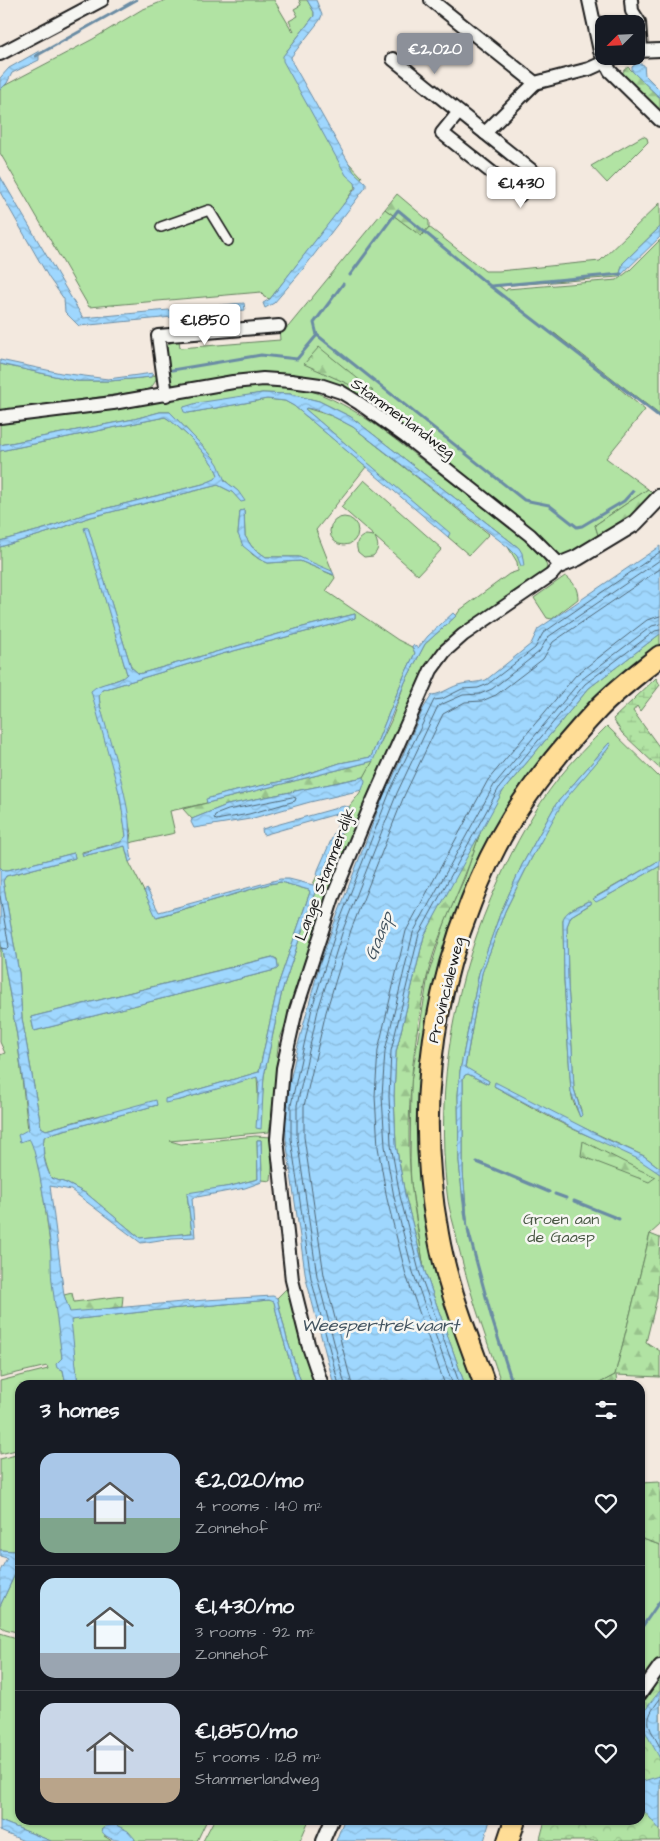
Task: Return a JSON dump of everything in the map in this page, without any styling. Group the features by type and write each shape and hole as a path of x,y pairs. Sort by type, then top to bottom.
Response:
{"main road":[{"name":"Provincialeweg","path":"483,1380 455,1303 438,1236 431,1192 427,1115 436,1019 453,953 465,917 479,881 512,818 548,769 599,708 660,656"},
{"path":"501,1841 505,1825"},
{"path":"508,1841 513,1825"}],"street":[{"path":"0,54 102,0"},
{"path":"431,0 535,83"},
{"path":"589,0 595,28"},
{"path":"632,0 632,11 635,15"},
{"path":"645,50 660,50"},
{"path":"394,59 536,174 520,195 442,133 459,112"},
{"path":"486,133 535,83 598,65"},
{"path":"607,65 610,71 660,120"},
{"path":"161,227 209,210 228,241"},
{"path":"166,395 158,336 279,326"},
{"name":"Stammerlandweg","path":"0,417 113,403 232,382 263,379 305,382 341,392 359,403 406,437 530,535 560,565"},
{"name":"Lange Stammerdijk","path":"320,1380 308,1344 292,1280 277,1139 283,1068 296,1010 333,897 368,812 431,670 445,651 463,635 551,575 560,565 569,562 635,524 660,496"},
{"path":"645,1687 660,1666"},
{"path":"323,1841 330,1825"}],"green space":[{"path":"166,0 274,0 293,32 289,21 298,16 294,9 301,5 299,0 307,0 314,12 314,16 286,52 334,147 362,177 341,208 270,299 264,297 261,292 89,307 0,153 0,88 93,39 141,10"},
{"path":"628,67 660,98 660,114 621,76"},
{"path":"643,136 647,138 648,142 607,183 591,166"},
{"path":"397,194 429,221 429,227 421,236 385,209"},
{"path":"660,203 660,227 623,263 619,277 499,286 506,291 507,289 617,280 630,270 660,240 660,415 554,333 645,410 606,458 648,489 595,525 599,538 562,559 326,381 286,374 256,375 180,386 172,384 168,376 166,359 168,344 179,340 180,348 280,340 279,328 288,327 385,209 421,236 429,227 485,271 499,271 600,261"},
{"path":"319,347 373,391 368,393 304,364"},
{"path":"0,364 77,381 110,381 151,377 157,374 156,381 149,390 0,411"},
{"path":"280,384 302,388 342,404 380,428 535,546 544,558 547,567 543,575 443,651 345,858 320,916 290,1013 279,1041 277,1055 280,1068 269,1132 170,1141 181,1144 255,1136 272,1137 274,1142 271,1181 262,1180 261,1140 257,1140 258,1179 187,1194 192,1233 140,1238 87,1194 66,1183 51,1178 44,1158 44,1137 157,1105 91,1117 46,1130 41,1127 22,1018 19,973 3,881 6,876 75,858 74,853 8,870 3,870 0,867 0,547 59,529 87,518 218,485 232,492 241,501 236,490 222,477 213,457 170,412 160,412 134,419 0,445 0,421 126,408 245,386","holes":["262,393 290,394 319,401 351,417 519,548 517,556 508,547 517,562 518,571 509,574 460,610 456,616 425,644 405,682 391,721 364,777 362,789 349,807 346,822 338,842 321,877 317,876 313,884 317,886 282,991 264,1076 260,1129 257,1076 180,1100 165,1099 259,1072 278,985 310,892 309,890 281,882 157,917 129,862 125,846 83,856 82,852 121,842 126,836 120,796 96,687 123,678 127,674 85,529 88,528 131,667 139,674 355,614 355,618 339,623 222,654 102,690 99,695 100,705 131,833 129,843 175,833 170,811 207,803 207,799 227,793 292,779 340,763 371,757 415,653 412,647 398,640 326,591 335,578 316,530 366,467 294,406 285,401 267,399 188,413 184,407","244,510 245,536 252,547 266,557 299,557 333,575 300,561 268,563 252,554 238,534 240,511","272,957 277,959 278,968 275,970 34,1031 31,1017"]},
{"path":"306,408 332,416 353,427 489,534 469,555 448,537 449,533"},
{"path":"165,417 187,435 210,460 218,475 216,479 88,513 44,529 0,541 0,451"},
{"path":"364,480 442,549 418,575 375,537 378,546 373,556 364,557 358,552 357,544 363,536 374,536 341,507"},
{"path":"648,489 654,495 631,519 599,538 595,525"},
{"path":"344,517 354,521 358,531 354,541 344,545 334,541 330,531 334,521"},
{"path":"565,576 575,586 578,599 552,619 547,618 534,598"},
{"path":"660,634 660,647 564,736 439,978 429,1231 437,1276 474,1380 463,1380 424,1269 411,1184 411,1082 428,976 446,919 465,877 482,827 503,791 589,688"},
{"path":"656,678 660,685 640,711 637,706 633,711 660,748 660,769 622,733 613,719"},
{"name":"Groen aan de Gaasp","path":"607,726 660,778 660,860 597,896 602,899 660,866 660,1168 644,1156 494,1086 575,1130 630,1154 660,1174 660,1225 650,1234 615,1375 606,1380 500,1380 469,1287 447,1197 444,1152 446,1072 460,993 483,917 511,854 533,815 549,790","holes":["609,743 611,745 562,802 505,911 482,973 465,1068 489,1081 488,1084 468,1074 463,1078 463,1172 468,1231 459,1161 458,1095 460,1071 479,973 500,914 522,865 556,804","588,901 591,904 571,916 567,926 574,1089 581,1110 580,1117 571,1092 564,980 563,920 570,911"]},
{"path":"373,761 364,777 227,805 192,819 183,809"},
{"path":"482,827 430,964 414,1053 409,1158 412,1194 424,1269 405,1195 396,1145 394,1096 396,1052 424,936"},
{"path":"0,938 17,1036 29,1138 40,1174 45,1205 58,1313 61,1361 65,1380 15,1380 15,1450 0,1454 0,1381 48,1369 47,1366 0,1377 0,1055 5,1053 0,1042"},
{"path":"583,1141 656,1177 649,1182 581,1156"},
{"path":"650,1234 660,1238 657,1298 646,1342 660,1351 660,1377 616,1375 616,1380 606,1380 615,1375"},
{"path":"289,1286 298,1333 314,1380 300,1380 287,1339 277,1298"},
{"path":"72,1293 74,1302 123,1296 122,1307 70,1313 64,1295"},
{"path":"274,1301 296,1380 77,1380 70,1320 159,1310"},
{"path":"15,1455 15,1550 13,1551 0,1550 0,1459"},
{"path":"660,1482 660,1545 645,1540 645,1483"},
{"path":"645,1540 660,1545 660,1657 645,1675"},
{"path":"15,1574 15,1632 0,1626 0,1606"},
{"path":"0,1633 15,1638 15,1825 205,1825 197,1841 134,1841 135,1839 104,1836 112,1841 51,1841 0,1821"},
{"path":"660,1673 660,1841 547,1841 540,1839 544,1825 645,1825 645,1694"},
{"path":"211,1825 307,1825 300,1841 203,1841"}],"water":[{"path":"307,0 316,0 322,15 291,57 292,62 354,172 366,183 366,187 300,273 274,303 265,308 263,303 270,299 356,188 355,183 346,175 283,61 283,56 314,16 314,12"},
{"path":"39,51 39,60 12,73 7,83 0,90 0,78 9,68"},
{"path":"634,65 644,65 645,75 660,90 660,98 632,71 632,67"},
{"path":"0,176 83,318 244,303 245,310 79,326 65,312 64,299 49,278 0,192"},
{"path":"660,227 660,237 619,277 623,263"},
{"path":"0,360 61,373 108,379 153,373 151,377 110,381 77,381 0,364"},
{"path":"262,393 290,394 319,401 351,417 519,548 522,553 524,566 521,566 517,556 508,547 353,427 330,415 312,409 305,409 450,533 448,537 294,406 285,401 267,399 188,413 184,412 183,409 197,403"},
{"path":"160,412 170,412 213,457 225,481 238,491 245,501 241,502 232,492 218,485 87,518 59,529 0,547 0,541 44,529 88,513 203,484 215,479 218,475 210,460 187,435 165,417 0,451 0,445 134,419"},
{"path":"244,510 245,536 252,547 266,557 299,557 332,571 334,575 300,561 268,563 259,559 243,546 238,534 240,511"},
{"path":"88,527 131,667 139,674 355,614 355,618 339,623 222,654 102,690 99,695 100,705 122,782 128,814 132,860 129,862 125,846 83,856 82,853 121,842 126,836 120,796 91,691 127,674 84,528"},
{"name":"Weespertrekvaart","path":"660,546 660,634 589,688 503,791 424,936 396,1052 394,1096 396,1145 405,1195 424,1269 463,1380 333,1380 306,1279 286,1139 285,1104 298,1045 320,963 388,784 390,784 423,709 432,695 465,683 486,680 531,644 538,629"},
{"path":"453,613 456,616 425,644 405,682 373,761 207,803 206,799 227,793 292,779 340,763 371,757 415,653 413,645 418,648"},
{"path":"609,743 611,744 607,750 563,802 531,859 505,911 482,973 465,1067 489,1081 488,1084 468,1074 463,1078 463,1172 469,1240 459,1161 458,1095 460,1071 479,973 500,914 522,865 556,804"},
{"path":"364,777 365,781 362,790 250,819 194,828 191,822 192,819 227,805"},
{"path":"344,806 349,807 349,812 321,878 317,876 318,870 342,815 340,813 263,835 262,829"},
{"path":"74,853 75,858 6,876 3,881 19,973 22,1018 41,1127 46,1130 156,1100 157,1105 44,1137 44,1158 51,1178 66,1183 87,1194 140,1238 192,1233 187,1193 231,1186 258,1179 257,1140 261,1140 262,1182 245,1188 192,1198 195,1237 172,1238 141,1243 71,1190 50,1186 64,1295 70,1312 273,1296 277,1298 287,1339 300,1380 296,1380 274,1302 269,1300 71,1320 77,1380 65,1380 63,1370 57,1368 56,1364 62,1358 43,1194 32,1145 29,1139 20,1142 18,1135 29,1129 17,1036 0,938 0,867 3,870"},
{"path":"660,860 660,866 596,902 593,899"},
{"path":"280,879 289,879 317,886 282,991 264,1076 261,1129 256,1128 259,1084 257,1077 165,1103 165,1099 259,1072 278,985 310,892 309,890 281,882 156,917 144,891 147,889 159,912"},
{"path":"588,901 592,903 571,916 567,926 574,1089 582,1115 580,1117 571,1092 564,980 563,919 570,911"},
{"path":"273,957 277,960 278,968 275,970 34,1031 31,1017"},
{"path":"495,1082 606,1139 644,1156 660,1168 660,1174 636,1158 574,1129 494,1086"},
{"path":"0,1550 15,1550 15,1574 0,1606 0,1571 7,1558 0,1556"},
{"path":"660,1691 660,1759 645,1729 645,1711"},
{"path":"660,1776 660,1830 645,1812 645,1780"},
{"path":"0,1821 51,1841 24,1841 0,1831"},
{"path":"116,1825 128,1831 135,1839 134,1841 110,1838 101,1830 106,1826"},
{"path":"342,1825 489,1825 484,1841 336,1841"}],"waterway":[{"path":"36,56 136,0"},
{"path":"350,275 398,210 490,286 660,417"},
{"path":"491,286 621,274"},
{"path":"343,284 314,323 317,335 524,500 549,505 577,527 582,526 624,501 633,491"},
{"path":"172,370 261,355 297,359 317,335"},
{"path":"477,1162 549,1192"},
{"path":"555,1194 566,1198"},
{"path":"463,1195 466,1219"},
{"path":"574,1201 619,1219"},
{"path":"468,1230 492,1319 511,1380"},
{"path":"645,1623 660,1601"}],"water label":[{"name":"Gaasp","path":"379,936"}]}
